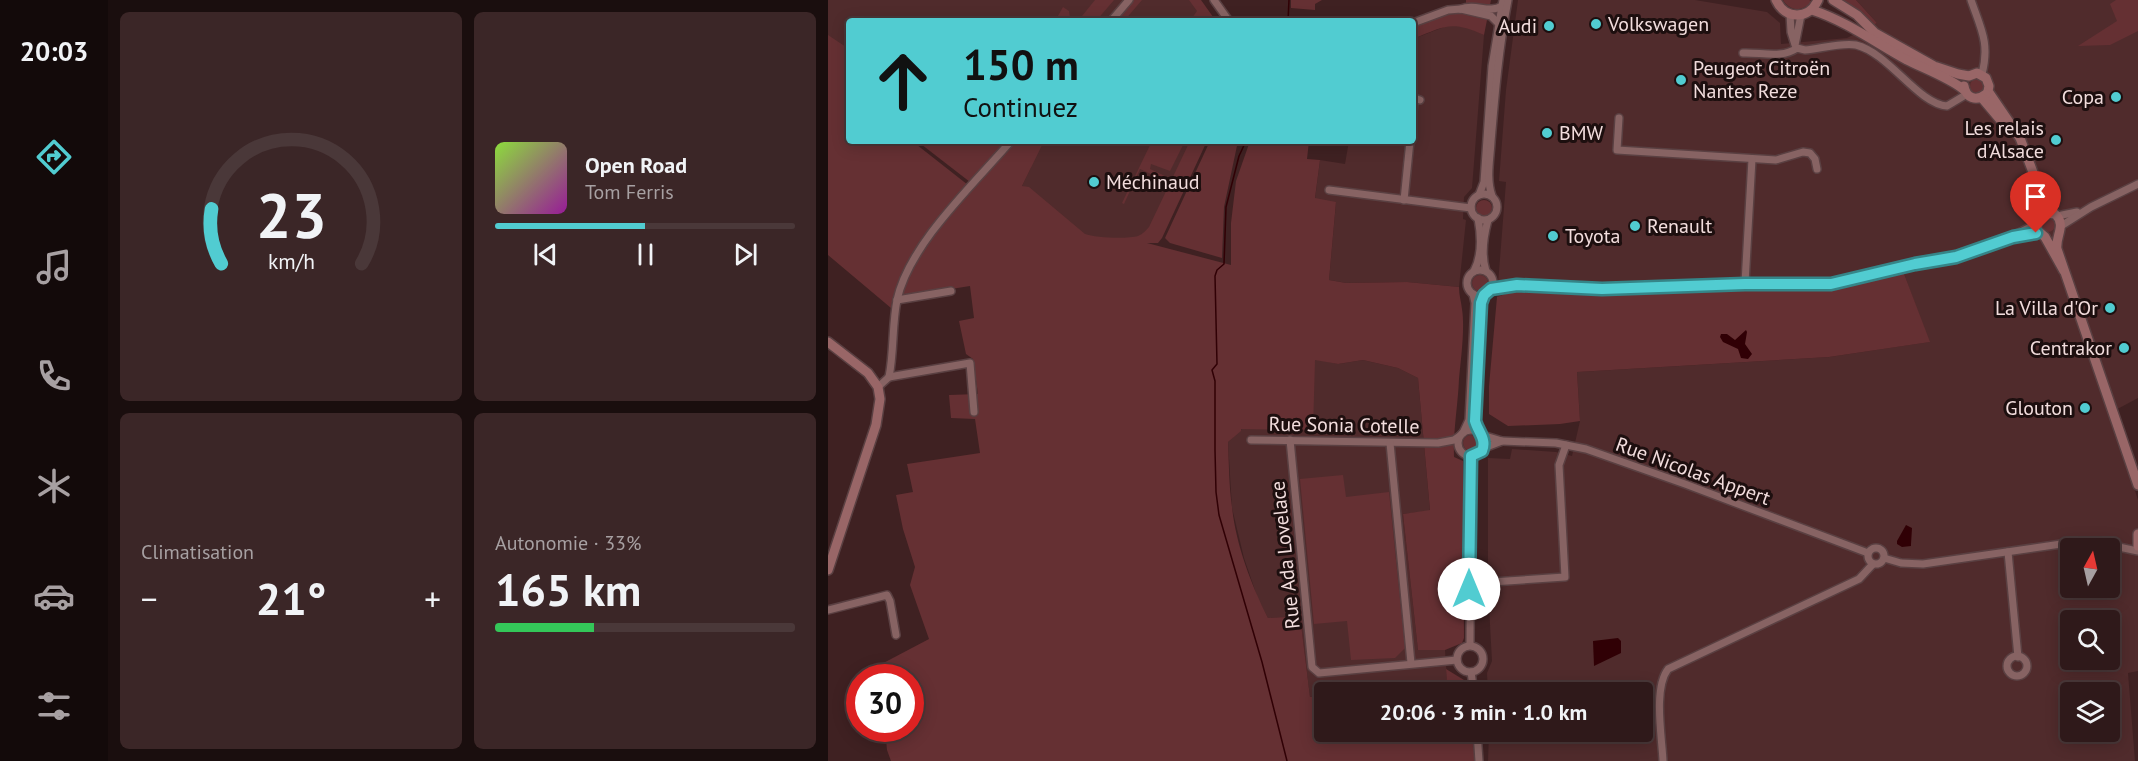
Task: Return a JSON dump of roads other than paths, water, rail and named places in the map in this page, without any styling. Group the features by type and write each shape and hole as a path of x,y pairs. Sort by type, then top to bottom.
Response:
{"main road":[{"path":"1774,1 1790,14 1801,15 1812,10 1818,0"},
{"path":"1833,0 1857,15 1875,33 1893,44 1934,66 1969,76"},
{"path":"1812,10 1824,14 1955,83 1966,92 1975,99 1985,94 1989,82 1982,74 1975,73 1965,81 1966,92"},
{"path":"1985,94 2018,147 2044,223 2064,271"},
{"path":"2044,223 2052,237 2059,230"},
{"path":"2044,223 2059,230"},
{"path":"2059,230 2056,246 2138,484"},
{"path":"828,342 861,367 878,387 880,407 828,570"}],"street":[{"path":"1113,18 1128,0"},
{"path":"1214,0 1227,18"},
{"path":"1478,218 1488,220 1493,217 1497,209 1489,182 1497,67 1508,0"},
{"path":"1971,0 1986,43 1982,74"},
{"path":"1416,22 1448,10 1472,6 1495,9 1503,3"},
{"path":"1471,208 1484,182 1492,66 1503,3"},
{"path":"1461,9 1491,16 1499,24"},
{"path":"1790,14 1791,32 1796,47"},
{"path":"1743,53 1792,52 1796,47 1801,15"},
{"path":"1796,47 1805,50 1855,45 1887,63 1934,103 1947,106 1966,92"},
{"path":"1416,98 1420,99"},
{"path":"1619,118 1617,150 1776,160 1803,152 1810,153 1815,159 1817,169"},
{"path":"889,377 897,300 908,271 926,241 1008,144"},
{"path":"1404,200 1410,144"},
{"path":"1745,284 1752,159"},
{"path":"1491,289 1517,285 1602,289 1840,282 1956,257 2091,207 2138,184"},
{"path":"1329,190 1471,208 1478,218 1479,258 1474,271 1466,281 1475,303 1469,420 1458,444 1459,449"},
{"path":"1479,195 1492,196"},
{"path":"2059,230 2091,207"},
{"path":"1484,448 1475,421 1481,303 1493,284 1484,258 1488,220"},
{"path":"1474,271 1517,285"},
{"path":"897,300 951,291"},
{"path":"1473,294 1484,295"},
{"path":"878,387 889,377 970,363 974,412"},
{"path":"1438,443 1454,440 1470,430 1502,441"},
{"name":"Rue Sonia Cotelle","path":"1251,440 1438,443"},
{"name":"Rue Ada Lovelace","path":"1290,440 1312,667 1319,673 1411,663"},
{"path":"1438,443 1459,449 1471,456 1502,441"},
{"name":"Rue Nicolas Appert","path":"1502,441 1566,445 1586,449 1868,553"},
{"path":"1390,443 1411,663 1457,660"},
{"path":"1492,582 1565,577 1559,465 1566,445"},
{"path":"1470,645 1471,456"},
{"path":"2120,545 2138,542"},
{"path":"2120,545 2138,542"},
{"path":"1884,558 1901,563 1923,564 2060,544"},
{"path":"1660,761 1661,682 1672,666 1858,579 1873,564 1880,563 1884,558 1884,553 1880,549 1872,549 1868,553 1868,558 1873,564"},
{"path":"2008,552 2018,657"},
{"path":"828,610 887,595 896,635"},
{"path":"1470,645 1480,650 1484,660 1481,667 1471,672 1461,669 1457,660 1459,651 1470,645"},
{"path":"1471,672 1472,682"},
{"path":"1478,742 1479,761"}],"waterway":[{"path":"1288,18 1289,0"},
{"path":"1245,144 1239,156 1226,207 1224,264 1217,270 1215,276 1217,364 1212,370 1215,381 1216,492 1219,515 1262,662 1287,761"}],"place":[{"name":"Volkswagen","path":"1596,24"},
{"name":"Audi","path":"1549,26"},
{"name":"Peugeot Citroën Nantes Reze","path":"1681,80"},
{"name":"Copa","path":"2116,97"},
{"name":"BMW","path":"1547,133"},
{"name":"Les relais d'Alsace","path":"2056,140"},
{"name":"Méchinaud","path":"1094,182"},
{"name":"Renault","path":"1635,226"},
{"name":"Toyota","path":"1553,236"},
{"name":"La Villa d'Or","path":"2110,308"},
{"name":"Centrakor","path":"2124,348"},
{"name":"Glouton","path":"2085,408"}]}
